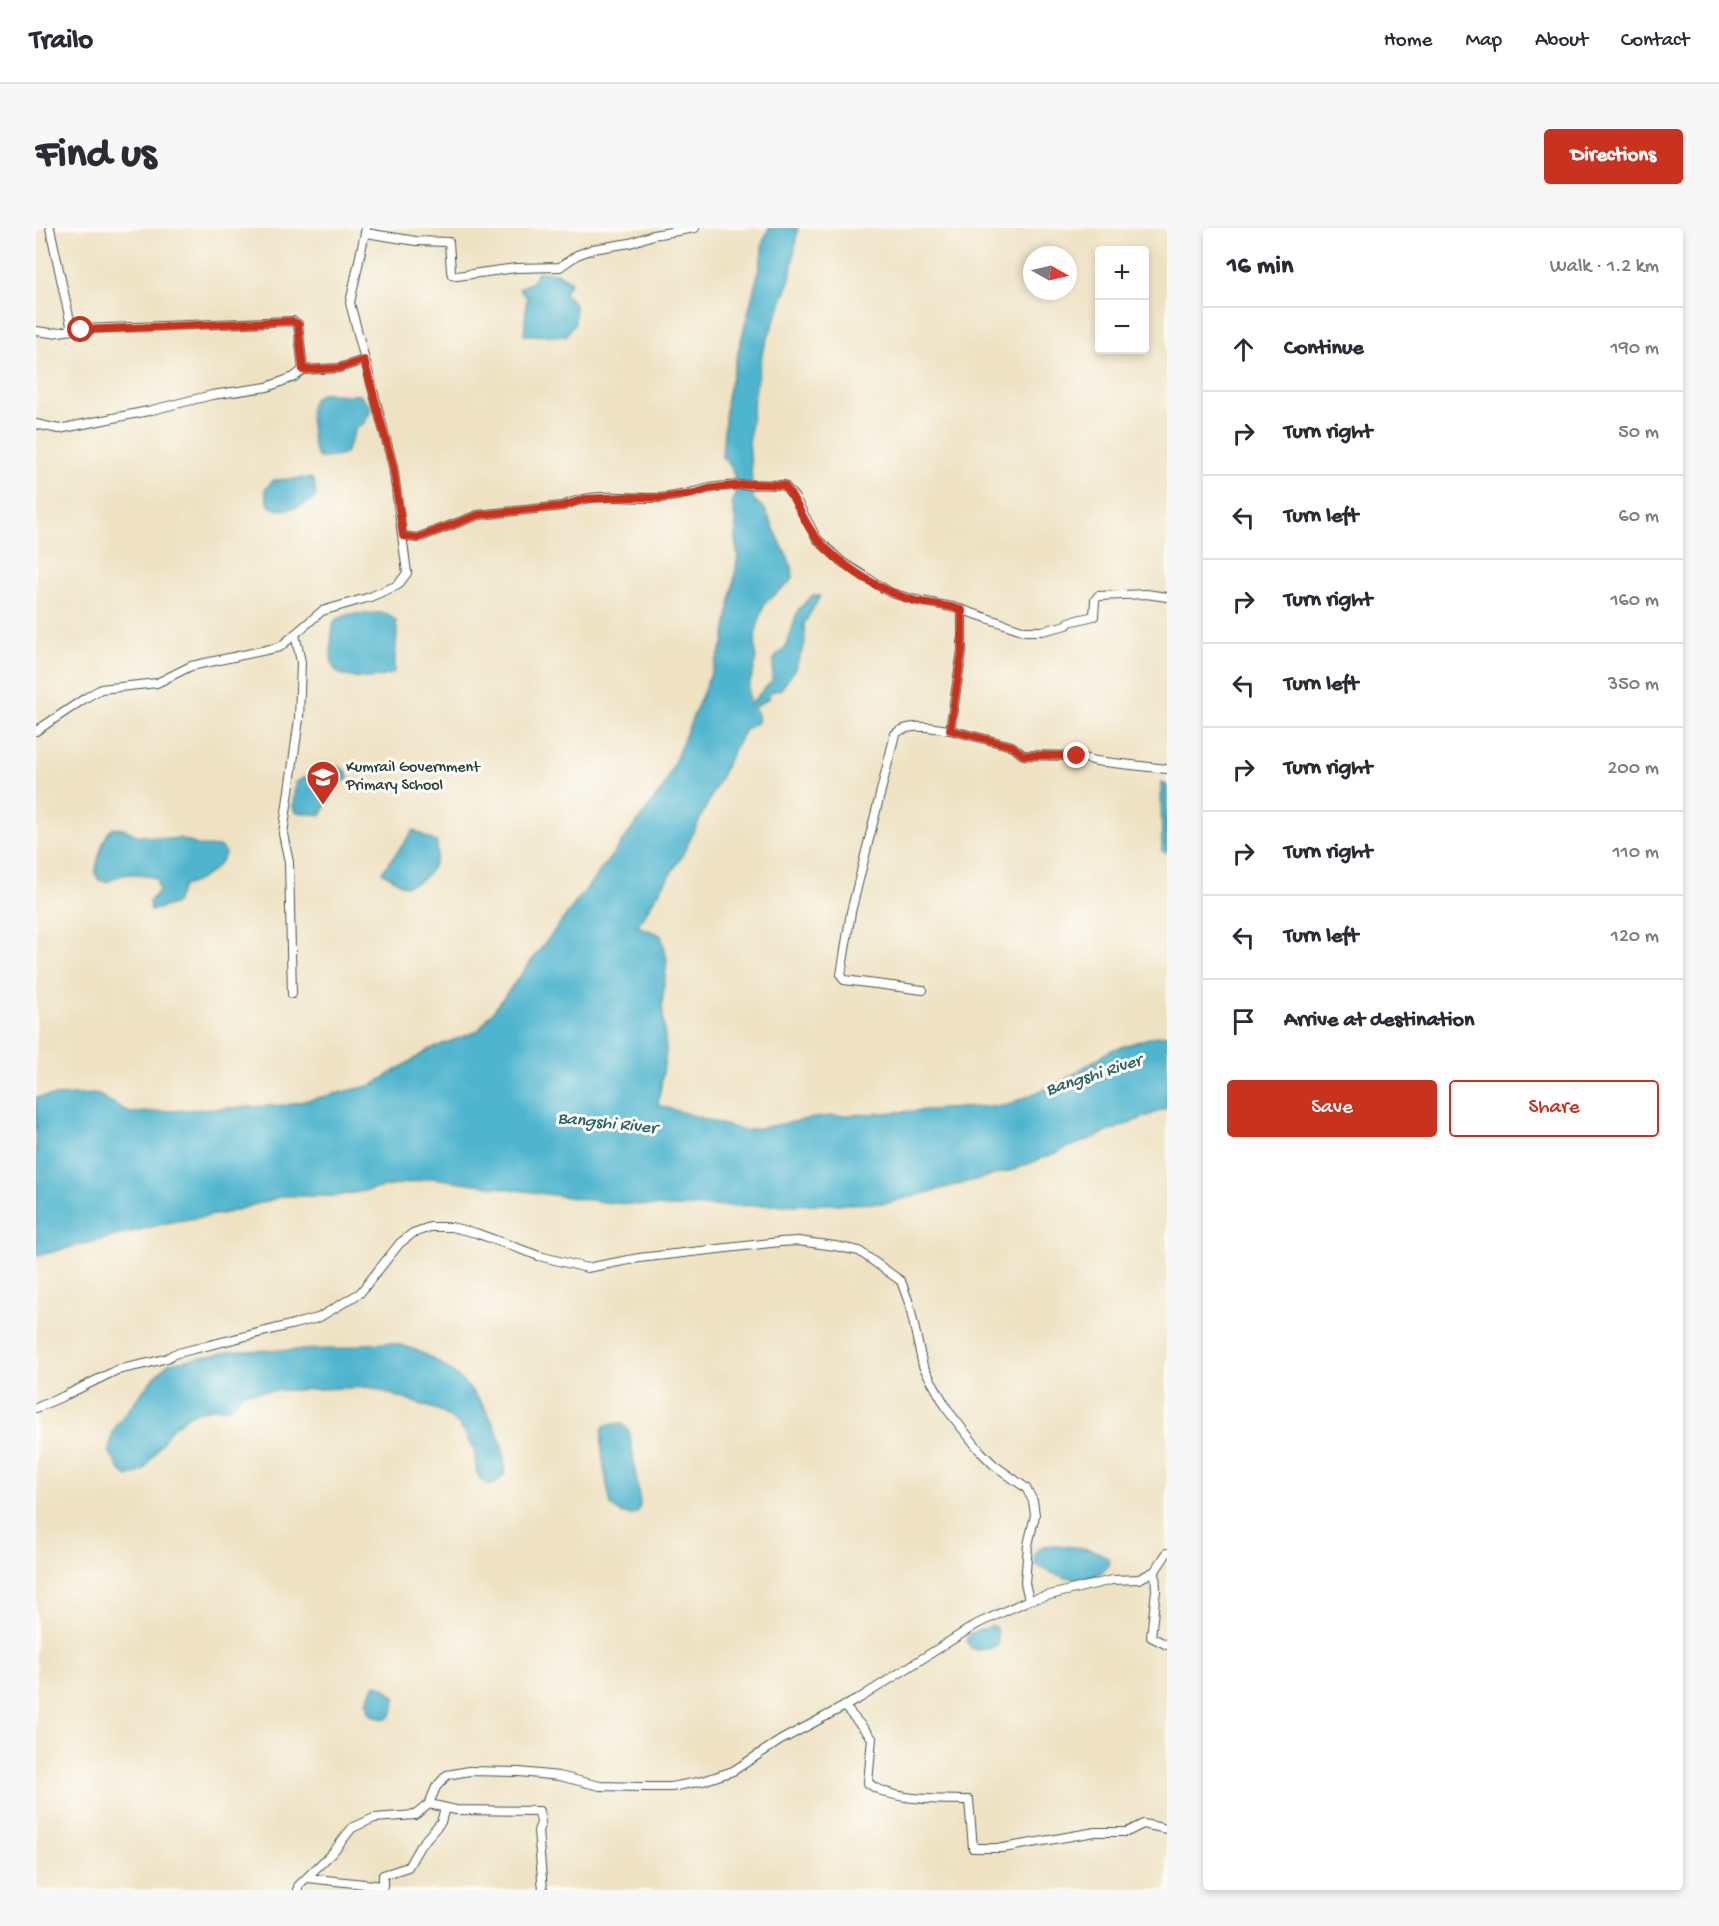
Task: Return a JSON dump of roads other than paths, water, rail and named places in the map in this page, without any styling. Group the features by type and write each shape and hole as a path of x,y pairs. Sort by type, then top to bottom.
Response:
{"street":[{"path":"50,228 72,330"},
{"path":"36,731 101,689 157,683 191,666 280,647 322,611 370,597 398,585 407,573 393,466 350,303 366,231 416,241 449,242 451,271 452,275 457,276 516,268 560,267 577,255 593,249 695,228"},
{"path":"36,331 51,333 72,330 292,321 298,324 300,331 303,370"},
{"path":"36,424 59,429 212,396 267,387 294,377 303,370 339,368 364,360"},
{"path":"403,536 417,538 478,515 563,506 572,501 596,498 661,498 722,487 752,484 784,485 795,498 817,539 842,562 899,595 962,610 1025,631 1042,632 1094,616 1095,600 1098,596 1146,594 1167,597"},
{"path":"950,730 962,651 962,610"},
{"path":"292,994 290,872 283,834 299,719 301,663 295,634"},
{"path":"923,990 844,980 841,975 851,912 895,734 901,728 950,730 1012,746 1023,755 1077,756 1096,761 1167,769"},
{"path":"36,1408 117,1370 318,1318 360,1293 400,1243 413,1233 430,1227 455,1228 476,1233 539,1256 587,1268 639,1258 780,1242 798,1241 835,1246 859,1251 901,1281 909,1304 923,1366 949,1412 994,1465 1026,1488 1033,1501 1035,1515 1028,1545 1026,1583 1029,1600"},
{"path":"298,1890 298,1886 352,1828 374,1818 415,1815 429,1804 436,1787 447,1775 469,1771 559,1776 600,1786 640,1787 670,1787 703,1781 734,1771 781,1740 860,1698 977,1624 1029,1600 1112,1580 1139,1579 1155,1571 1167,1553"},
{"path":"1155,1571 1156,1590 1151,1637 1167,1645"},
{"path":"844,1706 872,1738 868,1783 878,1791 910,1797 969,1800 973,1848 1003,1848 1095,1832 1127,1832 1143,1824 1167,1829"},
{"path":"429,1804 456,1810 539,1811 541,1823 538,1831 543,1890"},
{"path":"307,1878 383,1886 384,1875 408,1867 420,1846 441,1822 445,1808"}],"water":[{"name":"Bangshi River","path":"769,228 798,228 789,283 763,350 755,389 749,439 753,499 765,510 792,567 793,579 764,604 755,635 756,662 748,689 749,705 772,681 774,659 786,646 798,610 813,595 820,596 804,624 805,643 794,671 781,689 771,692 768,699 753,708 758,714 757,722 745,730 737,743 682,856 637,926 661,935 667,960 662,1004 666,1052 658,1105 744,1131 820,1117 1007,1105 1061,1082 1111,1050 1156,1036 1167,1035 1167,1108 1013,1170 887,1203 669,1207 604,1202 433,1178 337,1196 284,1196 226,1213 171,1222 36,1256 36,1097 97,1094 130,1113 287,1105 373,1085 430,1049 478,1031 664,787 724,642 738,556 732,502 735,491 733,471 722,457 727,396 760,266 763,242"},
{"path":"538,272 557,273 571,282 564,293 575,304 575,322 566,336 524,335 527,297 519,289 532,282"},
{"path":"326,393 359,395 370,405 370,412 365,422 356,428 346,452 336,457 319,458 313,442 310,409 316,397"},
{"path":"310,478 314,481 316,496 313,499 295,508 281,510 268,504 265,489 274,480"},
{"path":"350,614 388,614 396,621 394,672 381,677 362,678 338,672 332,664 331,651 335,620"},
{"path":"336,765 346,771 349,778 330,792 321,815 295,812 293,807 295,783 305,777 329,774"},
{"path":"1161,783 1167,785 1167,853 1162,851"},
{"path":"113,828 124,829 136,835 179,838 200,846 220,847 225,854 208,874 196,882 183,886 176,903 151,911 149,902 159,891 157,879 132,874 104,881 99,880 95,873 104,842"},
{"path":"414,830 437,843 436,859 425,877 404,886 382,872"},
{"path":"389,1343 410,1348 431,1358 452,1372 470,1389 485,1409 496,1430 503,1453 504,1475 496,1482 489,1485 482,1481 477,1473 474,1450 457,1423 438,1410 369,1387 243,1392 228,1408 210,1408 189,1415 171,1429 143,1471 128,1477 119,1469 109,1451 113,1431 121,1419 151,1381 169,1363 235,1351 341,1349 364,1344"},
{"path":"621,1423 629,1431 640,1503 639,1509 633,1515 619,1512 611,1505 604,1464 602,1432 604,1426"},
{"path":"1043,1546 1085,1548 1098,1552 1110,1561 1109,1565 1093,1576 1073,1578 1052,1573 1035,1564 1035,1552"},
{"path":"993,1626 997,1631 998,1644 989,1649 971,1648 967,1640 970,1633"},
{"path":"375,1684 385,1688 395,1697 392,1714 389,1717 381,1718 369,1713 367,1701"}],"place":[{"name":"Kumrail Government Primary School","path":"323,806"}]}
